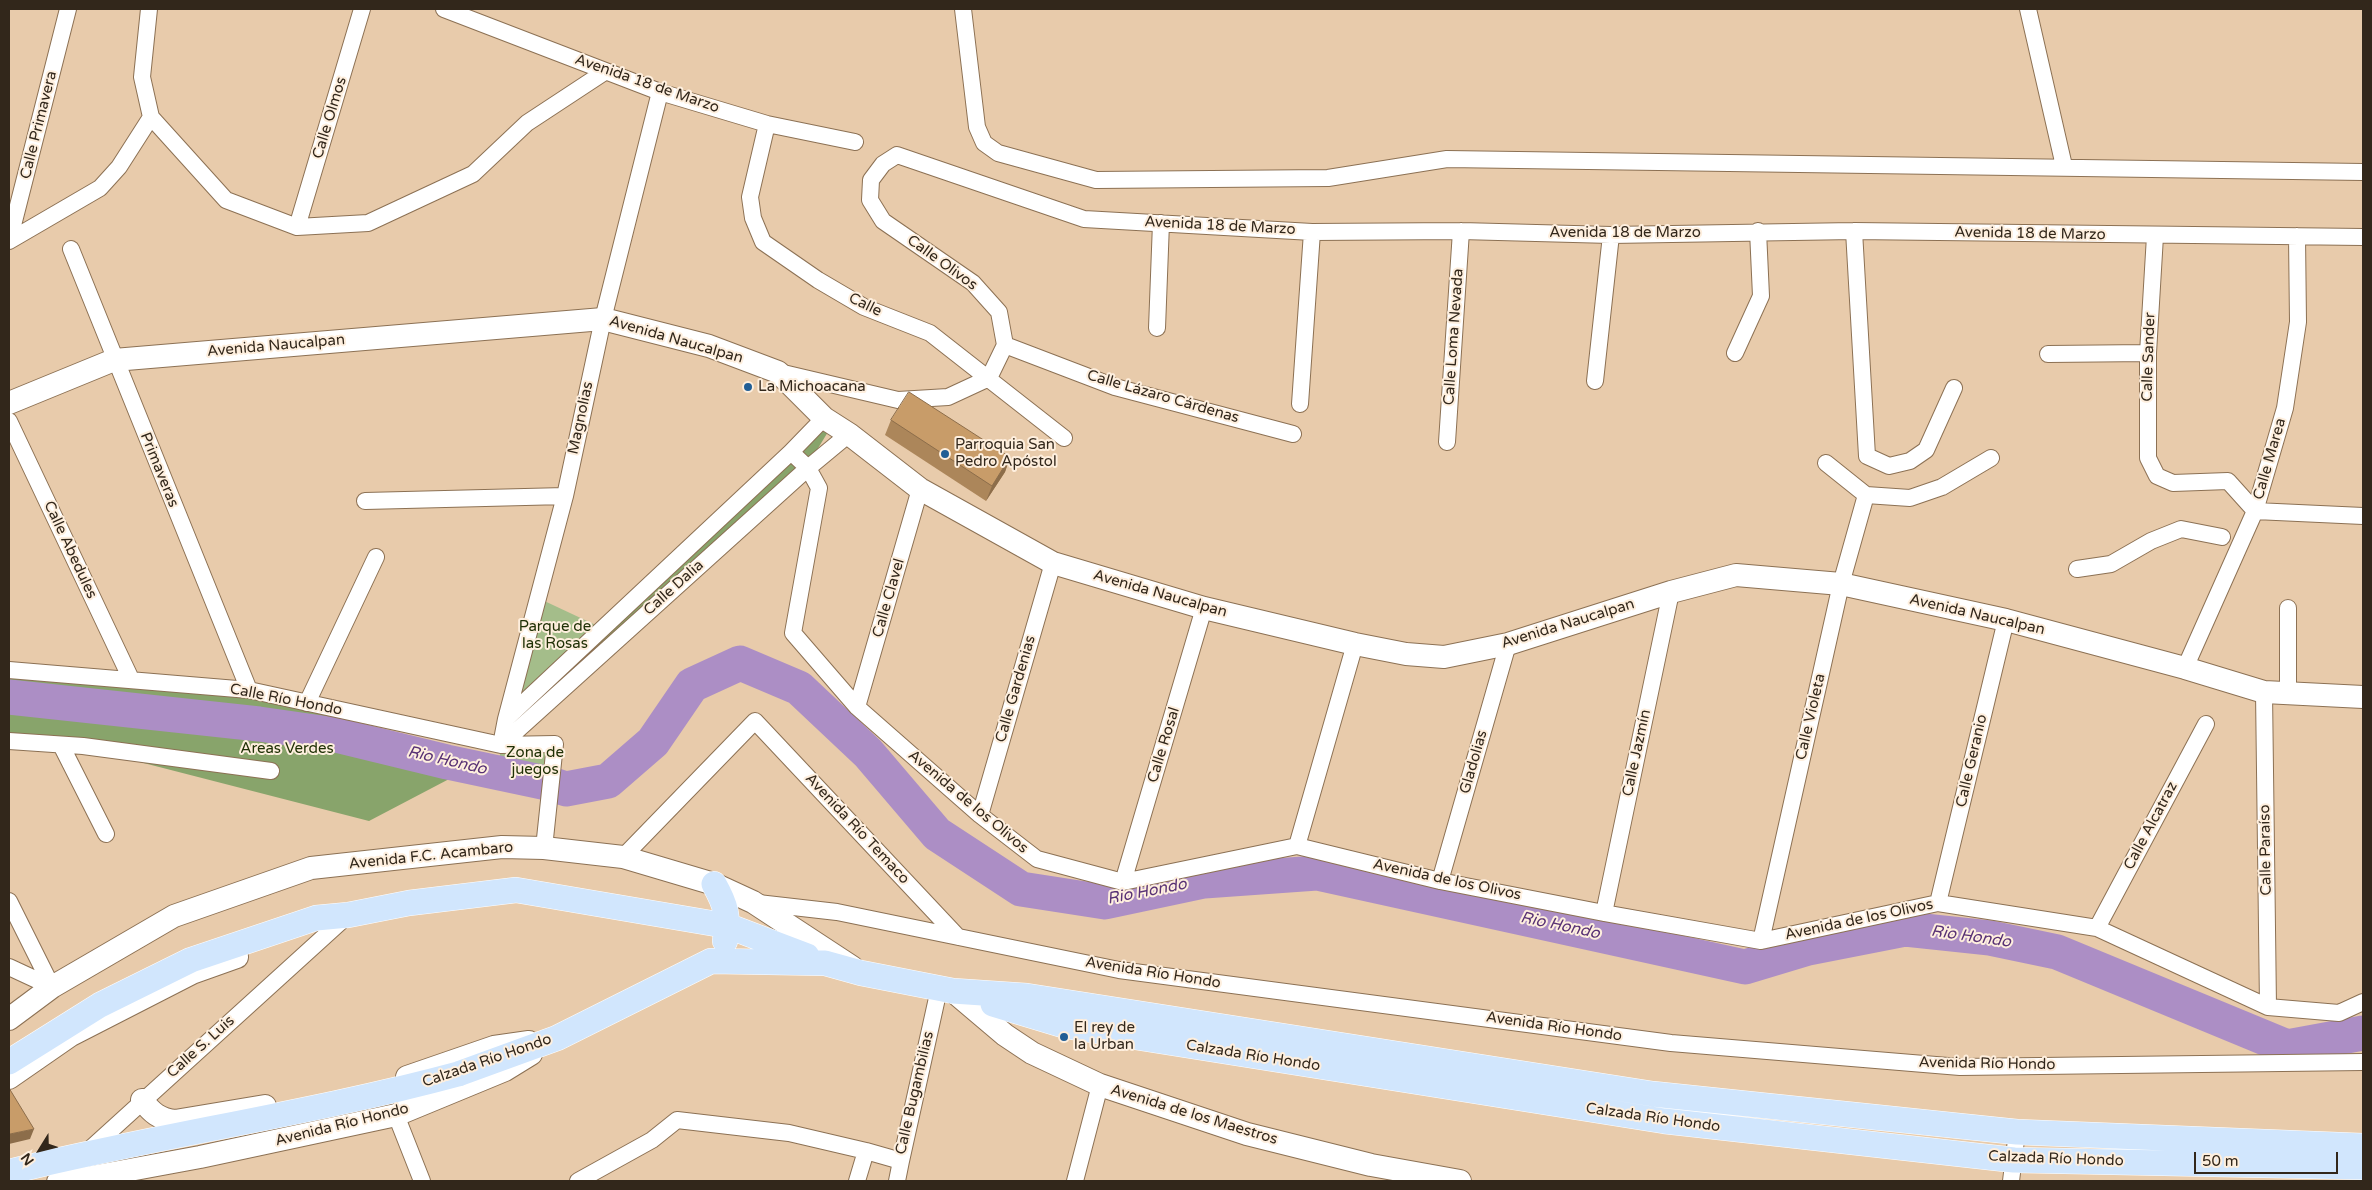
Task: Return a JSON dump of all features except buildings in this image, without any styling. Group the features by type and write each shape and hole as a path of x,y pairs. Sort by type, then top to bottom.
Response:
{"main road":[{"name":"Avenida Naucalpan","path":"9,403 114,360 603,318 709,346 778,372 824,418 850,434 920,489 1053,563 1204,608 1355,644 1406,654 1444,657 1508,644 1671,592 1736,575 1840,584 2006,620 2185,668 2264,692 2363,697"},
{"name":"Avenida F.C. Acambaro","path":"9,1019 52,987 174,916 311,868 502,847 544,848 623,857 714,884 753,902 861,973"},
{"path":"711,961 725,944 728,926 726,906 714,884"},
{"path":"9,1062 100,1005 191,960 316,918 348,915 409,903 516,890 728,926 825,963"},
{"path":"9,1078 71,1035 192,973 348,915"},
{"name":"Calzada Río Hondo","path":"9,1172 79,1155 383,1094 458,1074 557,1038 711,961 825,963 861,973 946,990 1066,1026 1664,1121 2012,1170 2363,1167"},
{"name":"Calzada Río Hondo","path":"946,990 1027,996 1653,1094 2017,1132 2363,1146"},
{"name":"Avenida de los Maestros","path":"946,990 1032,1053 1100,1085 1247,1134 1371,1165 1460,1181"},
{"name":"Avenida Río Hondo","path":"142,1100 152,1113 162,1119 175,1121 336,1094 396,1080 494,1047 557,1038"},
{"name":"Avenida Río Hondo","path":"70,1181 200,1157 396,1115 505,1070 557,1038"},
{"path":"142,1100 142,1124 151,1142 168,1153 200,1157"}],"street":[{"name":"Calle Primavera","path":"9,241 68,9"},
{"path":"149,9 142,77 152,118 226,200 297,227 368,223 473,174 526,123 606,71"},
{"name":"Calle Olmos","path":"297,227 362,9"},
{"name":"Avenida 18 de Marzo","path":"444,9 660,92 767,124 855,142"},
{"path":"963,9 977,127 984,143 998,153 1096,180 1328,178 1447,159 2064,166 2363,172"},
{"path":"2028,9 2064,166"},
{"name":"Magnolias","path":"501,744 565,496 603,318 660,92"},
{"path":"9,241 100,188 119,167 152,118"},
{"name":"Calle","path":"767,124 750,197 753,218 763,242 818,280 864,306 930,333 1064,438"},
{"name":"Avenida 18 de Marzo","path":"897,155 1084,219 1312,232 1461,231 1611,235 1758,231 1854,231 2363,237"},
{"name":"Calle Olivos","path":"897,155 882,164 871,180 870,200 883,221 974,283 998,312 1005,345"},
{"path":"1157,328 1160,223"},
{"name":"Calle Loma Nevada","path":"1447,442 1461,231"},
{"path":"1735,354 1761,296 1758,231"},
{"path":"1854,231 1867,456 1889,466 1910,461 1926,450 1954,388"},
{"path":"1300,404 1312,232"},
{"path":"1595,381 1611,235"},
{"name":"Calle Sander","path":"2155,236 2148,353 2148,458 2157,476 2173,483 2228,481 2255,511"},
{"name":"Calle Marea","path":"2185,668 2255,511 2285,408 2298,322 2297,236"},
{"name":"Primaveras","path":"71,250 249,690"},
{"path":"778,372 831,386 898,400 948,397 989,378 1005,345"},
{"name":"Calle Lázaro Cárdenas","path":"1005,345 1115,386 1293,434"},
{"path":"2048,354 2148,353"},
{"name":"Calle Dalia","path":"506,719 791,452 824,418"},
{"name":"Calle Abedules","path":"9,420 131,679"},
{"name":"Calle Dalia","path":"501,744 808,468 850,434"},
{"name":"Avenida de los Olivos","path":"791,452 808,468 819,488 793,633 857,707 980,815 1037,859 1123,882 1297,846 1440,881 1604,913 1761,940 1938,903 2097,928 2268,1007 2340,1013 2363,1002"},
{"path":"1826,463 1866,495 1910,498 1942,487 1991,458"},
{"name":"Calle Clavel","path":"857,707 920,489"},
{"name":"Calle Violeta","path":"1761,940 1840,584 1866,495"},
{"path":"365,501 565,496"},
{"path":"2255,511 2363,516"},
{"path":"2077,569 2111,564 2151,541 2181,529 2222,537"},
{"path":"307,703 376,557"},
{"name":"Calle Gardenias","path":"980,815 1053,563"},
{"path":"652,581 666,596"},
{"name":"Calle Jazmín","path":"1604,913 1671,592"},
{"name":"Calle Rosal","path":"1123,882 1204,608"},
{"path":"2288,608 2288,693"},
{"name":"Calle Geranio","path":"1938,903 2006,620"},
{"path":"1297,846 1355,644"},
{"name":"Gladolias","path":"1440,881 1508,644"},
{"name":"Calle Río Hondo","path":"9,670 249,690 501,744 555,744 544,848"},
{"name":"Calle Paraíso","path":"2264,692 2268,1007"},
{"name":"Avenida Río Temaco","path":"623,857 755,722 958,936"},
{"name":"Calle Alcatraz","path":"2097,928 2206,724"},
{"path":"9,741 61,745 270,771"},
{"path":"61,745 106,834"},
{"path":"9,901 52,987"},
{"name":"Avenida Río Hondo","path":"753,902 837,912 1119,970 1671,1043 1960,1067 2363,1062"},
{"name":"Calle S. Luis","path":"55,1181 348,915"},
{"path":"9,966 52,987"},
{"name":"Calle Bugambilias","path":"578,1181 652,1140 677,1120 789,1133 901,1161 946,990"},
{"path":"1075,1181 1100,1085"},
{"path":"396,1115 422,1181"},
{"path":"2012,1170 2017,1132"},
{"path":"857,1181 866,1151"},
{"path":"897,1181 901,1161"}],"green space":[{"path":"834,422 806,468 501,745 506,719 785,458"},
{"name":"Parque de las Rosas","path":"538,598 602,628 506,719"},
{"name":"Areas Verdes","path":"9,670 307,703 447,762 472,767 369,821 62,742 9,739"},
{"name":"Zona de juegos","path":"555,744 551,784 498,773 501,745"}],"waterway":[{"name":"Rio Hondo","path":"9,697 259,724 336,735 566,789 608,781 653,742 692,685 740,663 799,688 868,753 937,834 1021,889 1105,902 1204,881 1317,873 1745,967 1808,948 1905,929 1990,938 2057,952 2287,1047 2363,1033"}],"place":[{"name":"La Michoacana","path":"748,387"},
{"name":"Parroquia San Pedro Apóstol","path":"945,454"},
{"name":"El rey de la Urban","path":"1064,1037"}]}
